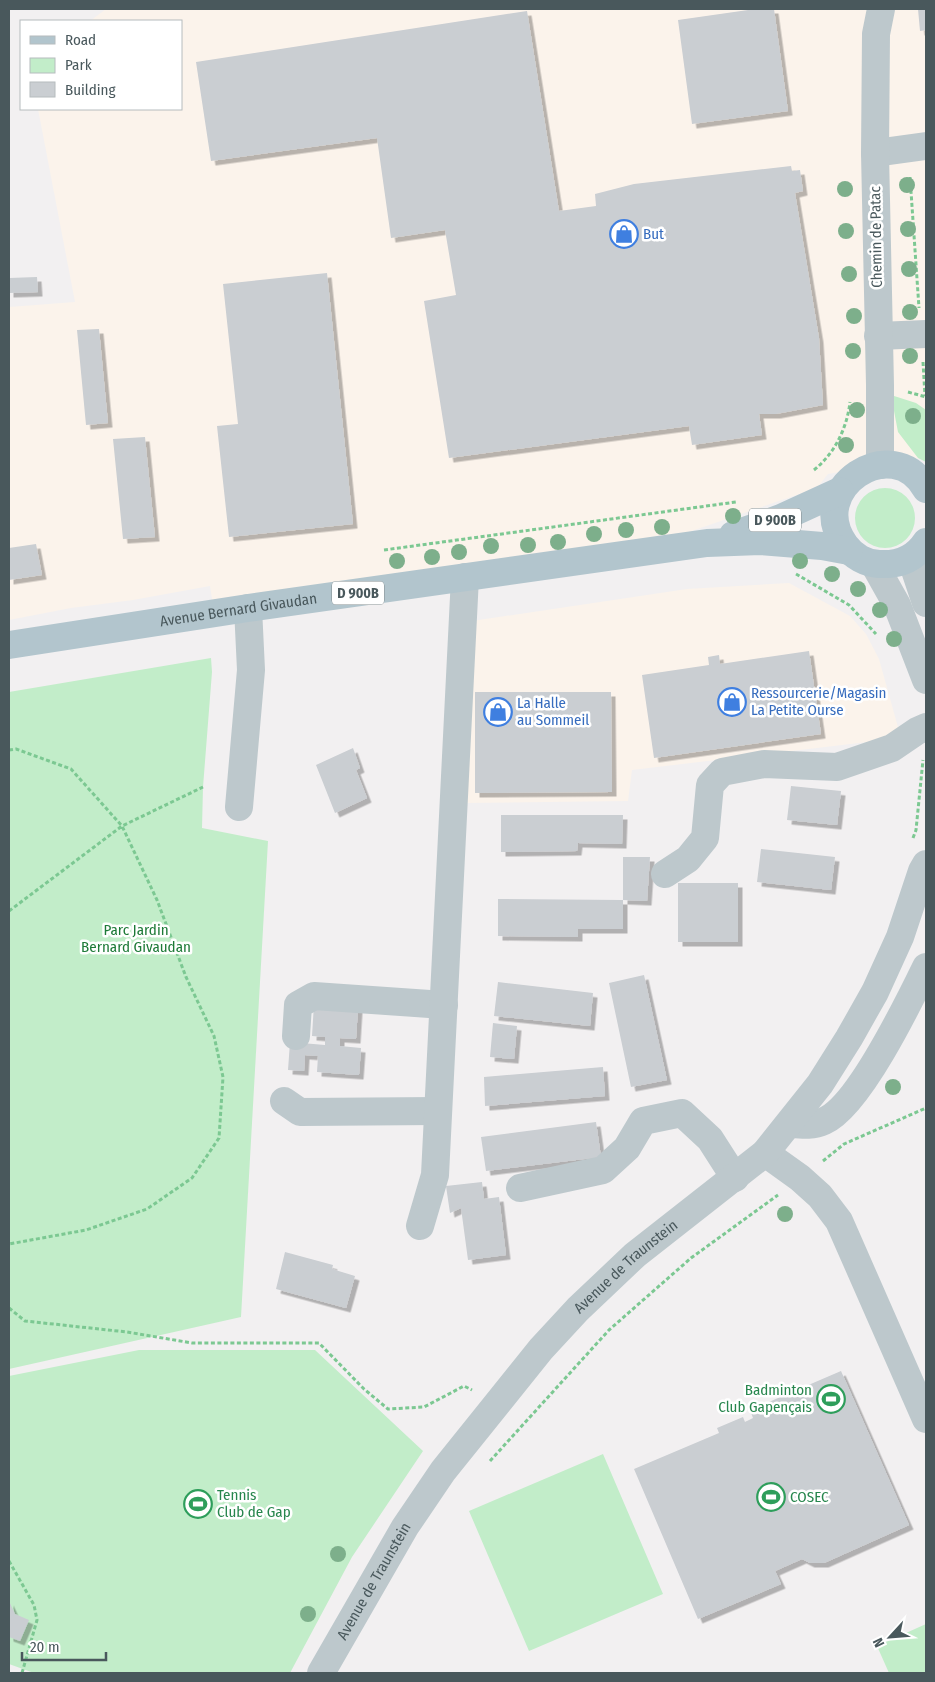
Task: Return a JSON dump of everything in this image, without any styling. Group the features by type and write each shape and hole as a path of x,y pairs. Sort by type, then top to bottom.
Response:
{"main road":[{"path":"918,550 893,564 874,564 861,559 849,551 839,538 835,522 835,506 840,491 851,478 864,469 880,465 896,466 910,471 925,484"},
{"name":"D 900B","path":"707,543 781,518 840,491"},
{"name":"D 900B","path":"707,543 760,541 822,546 849,551"},
{"name":"Avenue Bernard Givaudan","path":"9,645 248,608 707,543"}],"street":[{"name":"Chemin de Patac","path":"880,465 875,153 876,34 881,9"},
{"path":"875,153 917,147"},
{"path":"878,336 924,334"},
{"path":"918,550 926,603"},
{"path":"874,564 897,605 926,680"},
{"path":"420,1226 435,1175 465,577"},
{"path":"239,807 251,670 248,608"},
{"path":"665,874 688,859 705,838 710,786 722,772 764,764 837,767 892,748 921,729"},
{"name":"Avenue de Traunstein","path":"322,1671 405,1527 443,1471 541,1349 578,1309 635,1255 765,1153 820,1084 875,992 900,937 921,857"},
{"path":"790,1124 807,1126 826,1120 842,1108 854,1094 876,1059 926,967"},
{"path":"296,1036 298,1005 314,996 444,1005"},
{"path":"284,1101 300,1112 438,1112"},
{"path":"520,1188 604,1170 627,1148 643,1121 682,1113 710,1139 735,1178"},
{"path":"765,1153 800,1178 820,1196 838,1221 926,1419"}],"path":[{"path":"812,472 836,444 848,420 852,385 880,385 926,396 917,147"},
{"path":"384,550 736,502"},
{"path":"796,574 848,605 880,638"},
{"path":"921,729 923,760 916,830 921,857"},
{"path":"9,750 16,749 71,769 122,826 157,900 186,977 214,1036 223,1077 219,1138 192,1178 147,1209 86,1230 9,1244"},
{"path":"9,911 122,826 203,787"},
{"path":"844,1144 926,1108"},
{"path":"483,1466 497,1454 609,1330 691,1258 800,1178"},
{"path":"9,1308 25,1321 126,1332 192,1343 319,1343 364,1390 388,1409 424,1407 464,1386 479,1394"},
{"path":"9,1561 34,1606 37,1620 22,1673"}],"shaded area":[{"path":"106,9 926,9 926,457 828,474 817,488 680,535 213,605 210,586 9,620 9,307 75,302 38,110 182,110 182,20 91,20"},
{"path":"789,583 850,616 866,634 879,659 901,738 632,770 628,801 464,803 472,621 687,589"}],"green space":[{"path":"891,395 916,403 926,410 926,462 918,458 898,432"},
{"path":"879,488 891,488 902,493 910,501 915,512 913,530 902,543 891,548 879,548 868,543 860,535 855,524 855,512 860,501 868,493"},
{"name":"Parc Jardin Bernard Givaudan","path":"211,658 212,672 203,787 202,828 268,841 241,1317 9,1369 9,692"},
{"name":"Tennis Club de Gap","path":"139,1350 315,1350 423,1451 352,1557 290,1673 34,1673 9,1664 9,1376"},
{"path":"603,1454 663,1594 529,1651 469,1511"},
{"path":"926,1624 926,1673 889,1673 877,1646"}],"building":[{"path":"755,9 774,9 788,111 692,124 678,20"},
{"path":"918,9 926,9 926,30 920,31"},
{"name":"But","path":"527,11 559,211 596,206 595,194 634,184 791,166 792,171 800,170 803,191 795,193 819,338 823,405 776,414 759,414 762,435 692,445 689,426 449,458 424,301 456,295 445,230 391,238 377,138 211,161 196,62"},
{"path":"327,273 353,524 229,537 217,426 238,424 223,284"},
{"path":"37,277 38,292 9,293 9,278"},
{"path":"99,329 108,423 86,425 77,330"},
{"path":"145,437 155,537 123,539 113,439"},
{"path":"36,544 42,575 9,580 9,548"},
{"path":"809,651 821,734 654,758 642,675 709,665 708,657 719,655 720,664"},
{"path":"475,692 611,692 612,792 475,793"},
{"path":"353,748 360,768 356,770 367,798 335,813 316,765"},
{"path":"791,786 841,791 837,825 787,820"},
{"path":"501,815 623,815 622,844 578,843 577,851 501,852"},
{"path":"761,849 835,857 831,890 757,882"},
{"path":"623,857 650,857 647,901 623,900"},
{"path":"678,883 738,883 738,942 678,942"},
{"path":"498,899 623,900 623,929 578,929 578,937 498,936"},
{"path":"644,975 667,1080 631,1087 609,983"},
{"path":"498,982 593,993 590,1026 494,1016"},
{"path":"314,1004 358,1008 356,1039 340,1038 340,1046 361,1048 359,1075 317,1072 318,1056 305,1055 304,1071 288,1070 290,1042 325,1045 325,1037 312,1036"},
{"path":"493,1023 517,1026 514,1059 490,1057"},
{"path":"603,1067 605,1096 485,1106 484,1077"},
{"path":"596,1122 601,1157 486,1171 481,1137"},
{"path":"482,1182 484,1199 499,1197 506,1255 468,1260 461,1208 450,1213 446,1186"},
{"path":"285,1252 333,1265 332,1269 355,1276 346,1308 276,1289"},
{"name":"COSEC","path":"841,1371 909,1525 824,1563 810,1563 802,1559 775,1571 781,1584 698,1619 634,1469 719,1433 717,1428 743,1417 745,1422 753,1418 750,1410"},
{"path":"9,1601 15,1614 29,1620 20,1641 9,1637"}],"place":[{"name":"But","path":"624,234"},
{"name":"Ressourcerie/Magasin La Petite Ourse","path":"732,702"},
{"name":"La Halle au Sommeil","path":"498,712"},
{"name":"Badminton Club Gapençais","path":"831,1399"},
{"name":"COSEC","path":"771,1497"},
{"name":"Tennis Club de Gap","path":"198,1504"}]}
